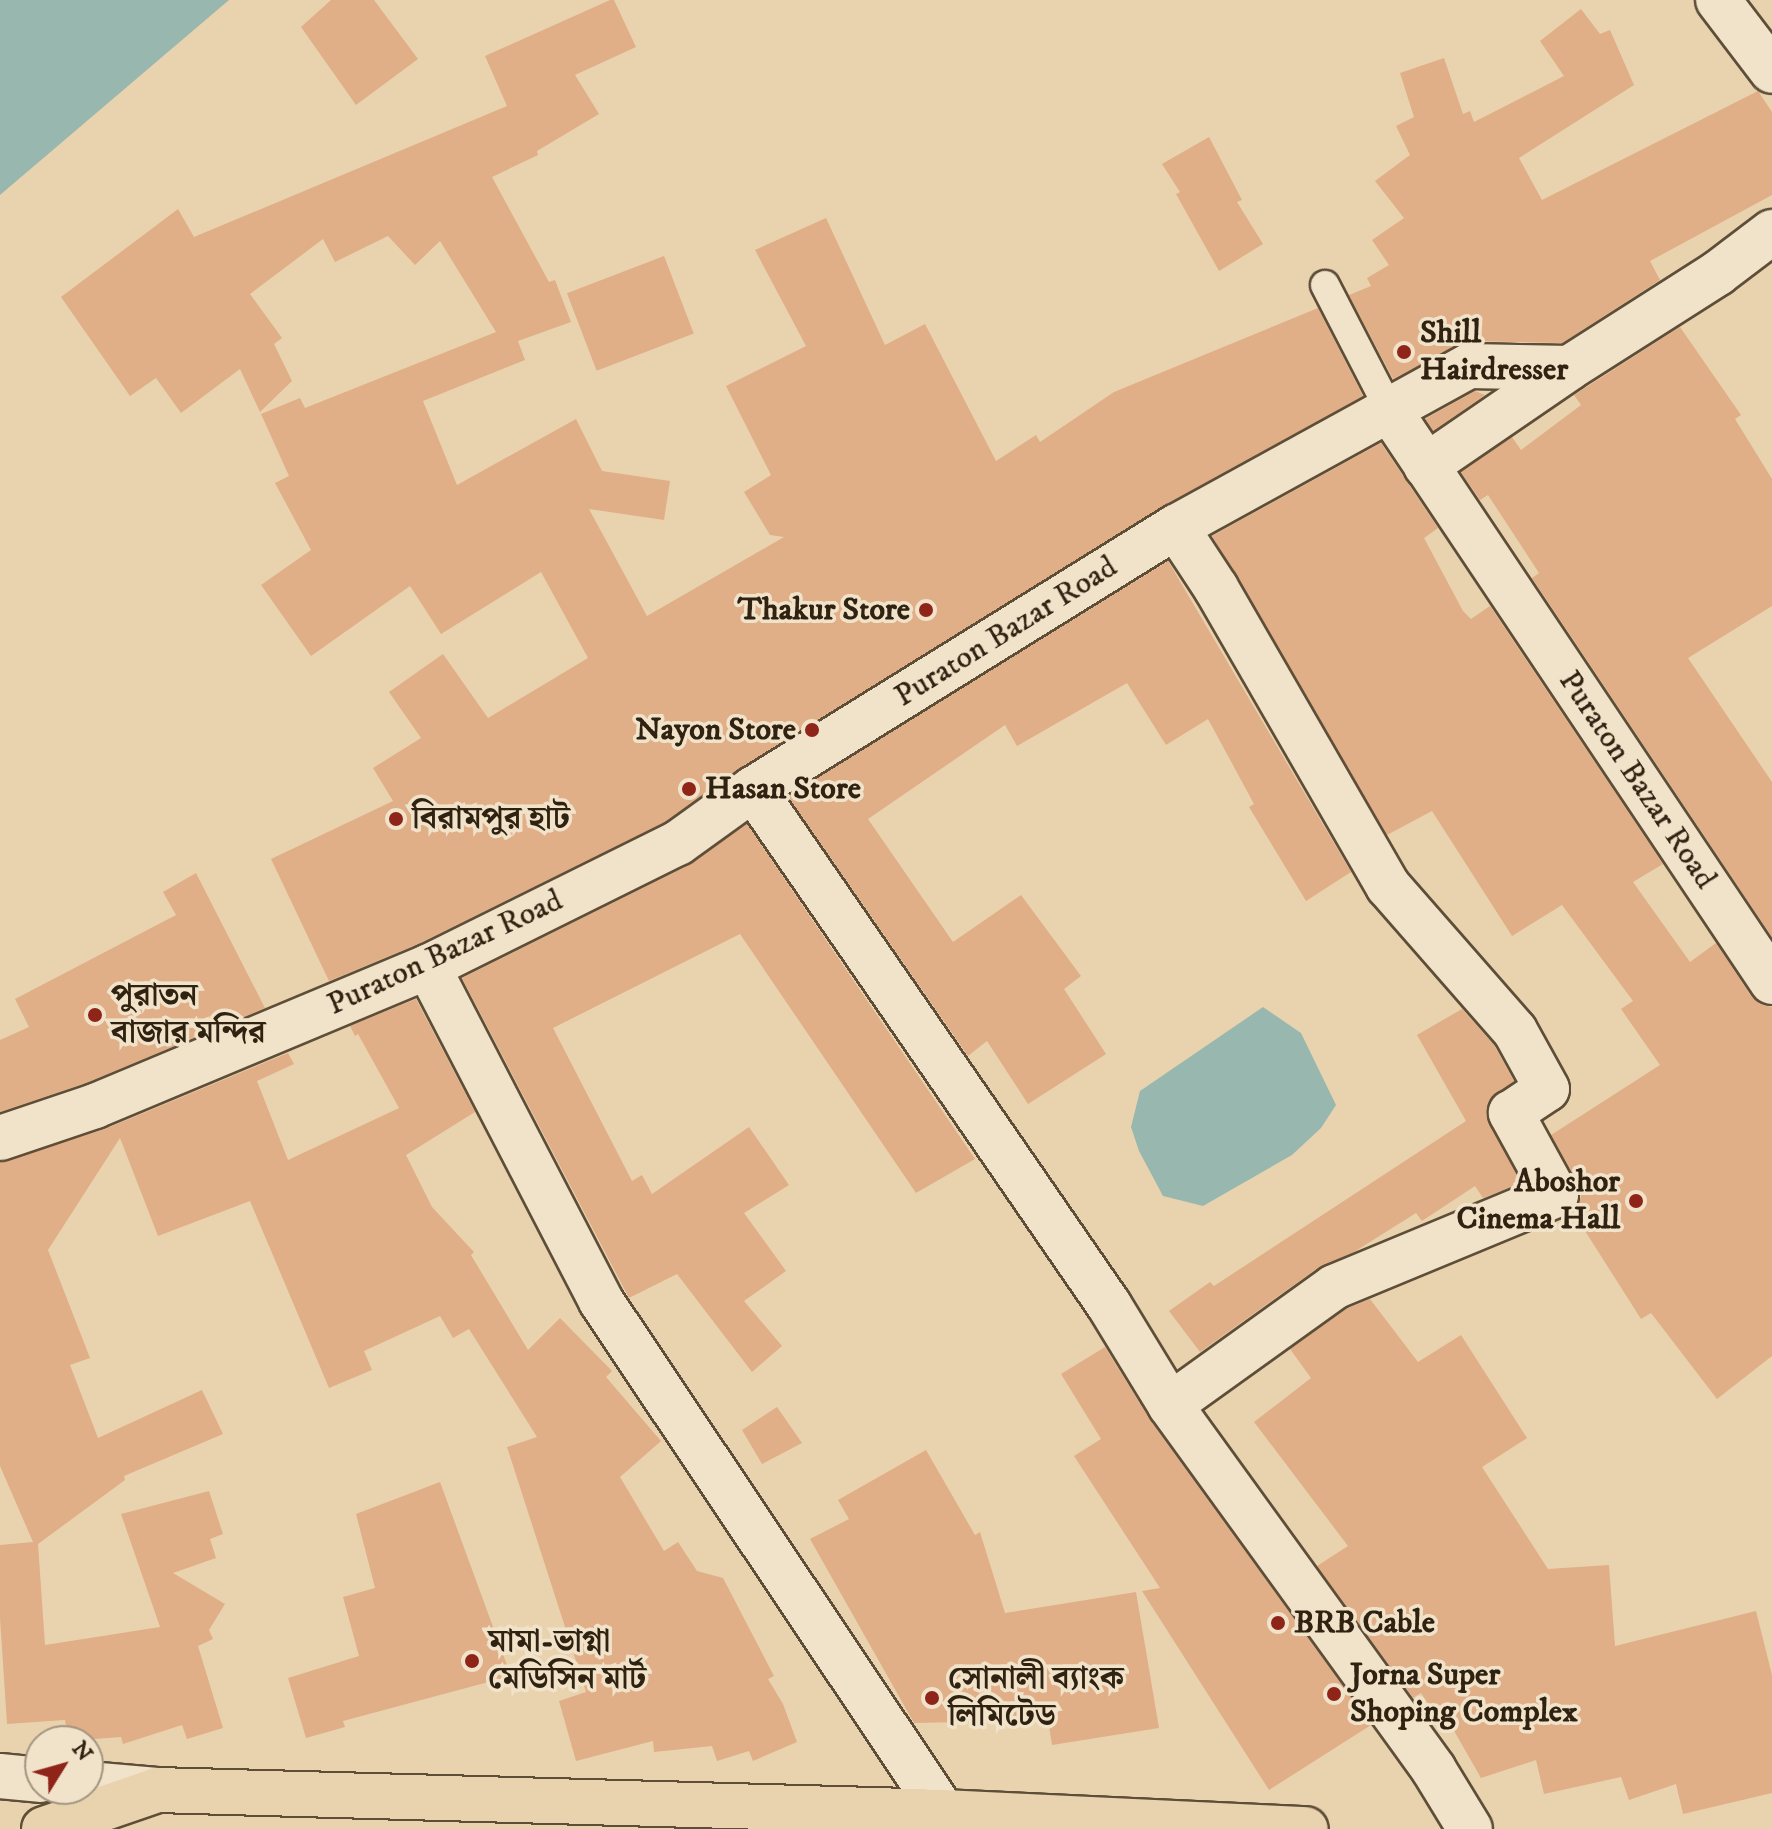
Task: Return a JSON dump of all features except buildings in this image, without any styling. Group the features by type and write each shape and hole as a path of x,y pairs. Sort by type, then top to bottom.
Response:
{"main road":[{"path":"44,1829 157,1790 943,1812 1306,1829"}],"street":[{"path":"1718,0 1772,71"},
{"path":"1426,466 1569,368 1718,273 1772,232"},
{"path":"1390,411 1469,366 1569,368"},
{"name":"Puraton Bazar Road","path":"0,1138 95,1106 428,967 678,843 753,789 1176,527 1390,411 1772,982"},
{"path":"1170,1405 1334,1287 1556,1195 1511,1113 1547,1089 1515,1031 1388,886 1216,588 1176,527"},
{"path":"753,789 1109,1305 1170,1405 1434,1770 1470,1829"},
{"path":"428,967 601,1301 943,1812"},
{"path":"0,1776 24,1778"},
{"path":"104,1785 157,1790"}],"lane":[{"path":"1325,285 1390,411"}],"water":[{"path":"0,0 229,0 0,195"},
{"path":"1263,1007 1301,1033 1336,1105 1321,1128 1292,1155 1203,1206 1163,1196 1139,1151 1131,1127 1140,1091"}],"place":[{"name":"Shill Hairdresser","path":"1404,352"},
{"name":"Thakur Store","path":"926,610"},
{"name":"Nayon Store","path":"812,730"},
{"name":"Hasan Store","path":"689,789"},
{"name":"বিরামপুর হাট","path":"396,819"},
{"name":"পুরাতন বাজার মন্দির","path":"95,1015"},
{"name":"Aboshor Cinema Hall","path":"1636,1201"},
{"name":"BRB Cable","path":"1278,1623"},
{"name":"মামা-ভাগ্না মেডিসিন মার্ট","path":"472,1661"},
{"name":"Jorna Super Shoping Complex","path":"1334,1694"},
{"name":"সোনালী ব্যাংক লিমিটেড","path":"932,1698"}]}
